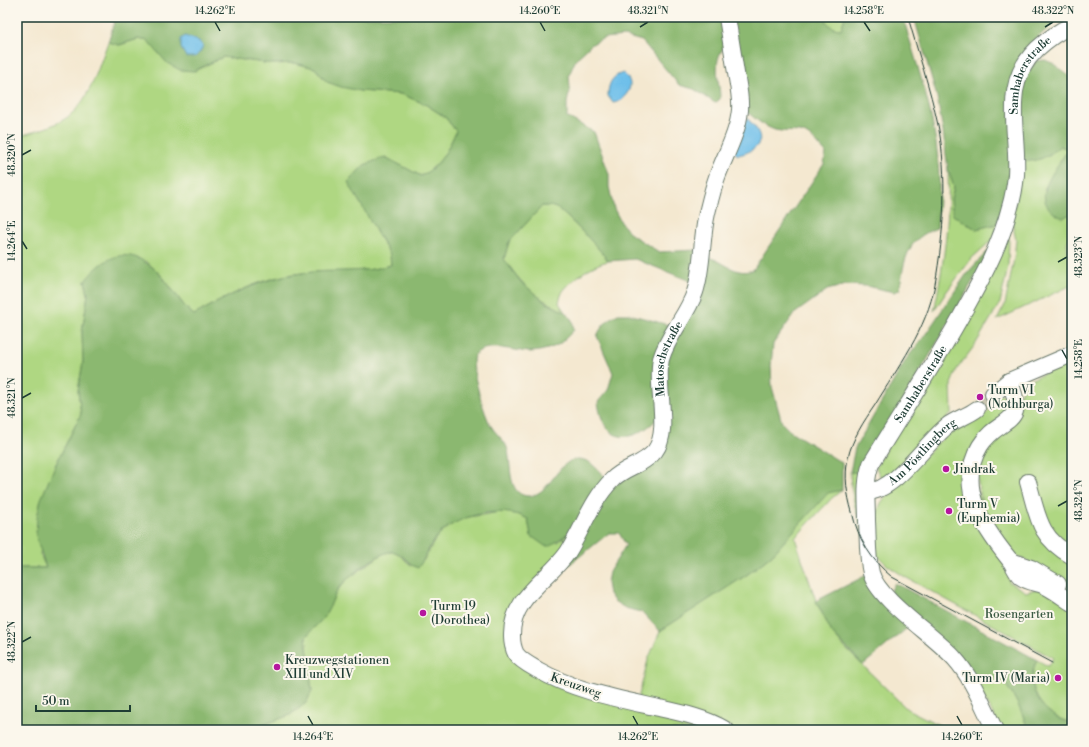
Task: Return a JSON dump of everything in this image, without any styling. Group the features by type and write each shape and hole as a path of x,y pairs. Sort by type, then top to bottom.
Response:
{"street":[{"name":"Matoschstraße","path":"517,655 512,643 512,631 521,604 529,593 566,554 596,500 607,484 620,473 652,454 659,442 662,427 659,379 661,360 667,342 690,306 695,292 699,275 701,243 707,213 717,178 739,119 739,94 727,17"},
{"name":"Samhaberstraße","path":"996,730 968,677 956,659 889,598 873,578 871,572 868,540 867,478 871,464 951,335 985,272 1003,229 1010,208 1016,175 1013,116 1016,81 1022,67 1029,56 1046,40 1072,25"},
{"path":"993,394 1009,382 1072,354"},
{"path":"1009,382 1016,396 1017,406 1015,414 990,433 980,447 973,462 971,490 982,522 1011,561 1019,576 1031,584 1041,584 1072,603"},
{"name":"Am Pöstlingberg","path":"867,492 875,492 895,479 948,426 977,409"},
{"path":"1028,482 1043,531 1053,543 1072,556"},
{"path":"1011,561 1031,568 1072,592"},
{"name":"Kreuzweg","path":"517,655 536,669 558,680 640,704 696,717 714,723 726,730"}],"green space":[{"path":"116,17 723,17 725,46 718,58 717,71 720,99 715,103 694,89 679,85 642,41 624,36 604,38 592,44 576,59 569,75 570,88 567,103 567,117 594,132 609,174 609,187 614,209 622,224 632,235 659,252 696,250 693,282 635,259 608,261 593,242 563,213 555,207 542,206 509,242 504,259 521,282 545,302 565,312 572,320 574,330 558,344 544,350 529,352 492,348 478,351 474,356 474,369 482,402 488,421 506,445 511,475 516,490 521,494 528,496 537,494 544,489 569,461 577,459 590,462 607,479 579,526 550,546 545,546 531,536 528,519 505,512 478,514 466,518 443,531 435,539 418,568 395,552 389,552 373,559 348,578 338,589 322,620 306,637 312,691 306,703 290,715 258,727 257,730 17,730 17,568 46,568 36,536 37,517 41,499 54,468 81,414 78,391 83,362 82,332 88,294 85,281 94,270 113,258 133,256 143,260 153,268 163,278 185,307 194,315 246,288 288,275 370,269 391,265 390,255 348,182 364,165 385,157 421,176 428,172 443,157 456,131 445,117 425,104 401,94 360,91 341,87 327,82 315,68 295,63 272,64 223,57 194,71 180,70 167,63 148,41 138,39 119,45 108,42"},
{"path":"730,17 824,17 831,26 841,29 845,17 903,17 929,106 936,142 939,186 937,228 919,238 908,252 903,269 900,289 894,292 866,286 846,285 827,290 794,314 773,344 771,366 772,387 782,423 790,431 842,463 842,490 828,493 772,555 748,574 660,631 642,612 625,608 614,601 609,594 607,583 609,572 626,545 619,533 609,533 569,565 565,564 608,490 660,452 662,371 706,257 712,258 740,271 746,272 753,270 824,164 826,153 807,135 800,132 775,130 758,121 744,109"},
{"path":"824,17 845,17 841,29 831,26"},
{"path":"914,17 1061,17 1037,38 1022,56 1008,184 997,224 976,229 953,215 951,199 954,187 948,170 937,97"},
{"path":"138,39 148,41 157,50 194,71 223,57 272,64 295,63 315,68 327,82 360,91 401,94 425,104 445,117 456,131 443,157 428,172 421,176 385,157 375,230 390,255 391,265 370,270 314,272 274,278 233,294 194,315 186,308 163,277 146,261 85,281 88,294 82,332 83,362 78,391 81,414 54,468 40,554 46,568 17,568 17,137 40,130 63,120 80,105 92,85 108,42 120,45"},
{"path":"1045,60 1052,63 1072,78 1072,213 1063,218 1052,211 1046,203 1044,195 1046,186 1051,176 1068,149 1060,146 1042,158 1033,161 1021,162 1019,117 1024,78 1036,61"},
{"path":"1060,146 1068,149 1044,189 1070,215 1072,213 1072,236 1067,242 1068,252 1072,260 1072,285 997,320 1005,305 1014,259 1016,240 1012,222 1021,162 1049,155"},
{"path":"948,170 954,187 951,199 953,215 976,229 997,224 993,239 972,258 934,311 946,241"},
{"path":"542,206 558,209 593,242 608,261 596,265 583,273 563,291 559,303 565,312 545,301 530,290 517,277 504,259 509,242"},
{"path":"1007,238 1009,238 1008,267 1000,303 975,345 957,369 951,384 952,413 892,474 883,477 879,475 876,467"},
{"path":"988,251 981,267 861,473 850,472 855,448 907,358 923,338 968,272"},
{"path":"618,314 629,314 672,326 657,419 637,434 628,436 619,436 612,433 606,426 601,416 598,402 608,390 613,373 597,336 605,323"},
{"path":"1072,361 1072,588 1011,552 985,520 976,472 981,455 1028,381"},
{"name":"Rosengarten","path":"1000,395 1006,395 1013,402 968,467 1009,578 1009,582 1026,592 1039,588 1072,606 1072,723 1052,714 1044,708 1034,691 1032,681 1033,671 1037,660 1048,666 1053,658 905,577 887,565 874,552 873,536 875,518 881,503 892,489 944,437 975,417"},
{"path":"850,472 861,473 866,539 855,506"},
{"path":"842,490 832,498 795,538 816,601 832,633 846,649 907,709 941,726 943,730 732,730 638,699 648,660 660,631 748,574 772,555 828,492"},
{"path":"501,512 514,512 528,519 531,536 558,542 579,526 569,543 527,590 513,661 721,730 257,730 258,727 290,715 306,703 312,691 306,637 325,615 337,591 346,580 385,552 396,552 412,566 424,560 436,538 452,524 463,518"},
{"path":"867,575 912,624 863,665 832,633 816,601"},
{"path":"895,583 1037,660 1033,671 1032,681 1038,700 1044,708 1052,714 1072,723 1072,730 1028,730 1018,704 1002,680 973,678 890,592"},
{"path":"973,678 1002,680 1018,704 1028,730 1002,730"}],"water":[{"path":"185,36 199,41 203,46 195,57 186,57 181,48 181,39"},
{"path":"623,73 629,81 630,88 622,99 613,103 608,96 611,82 616,76"},
{"path":"748,119 757,130 760,137 758,145 747,153 738,155 734,152 743,120"}],"tunnel":[{"path":"977,409 993,394"}],"tram line":[{"path":"908,17 931,98 941,144 944,184 941,246 931,301 919,332 852,444 846,472 849,499 858,531 866,548 884,570 892,577 1052,663"}],"place":[{"name":"Turm VI (Nothburga)","path":"980,397"},
{"name":"Jindrak","path":"946,469"},
{"name":"Turm V (Euphemia)","path":"949,511"},
{"name":"Turm 19 (Dorothea)","path":"423,613"},
{"name":"Kreuzwegstationen XIII und XIV","path":"277,667"},
{"name":"Turm IV (Maria)","path":"1058,678"}]}
